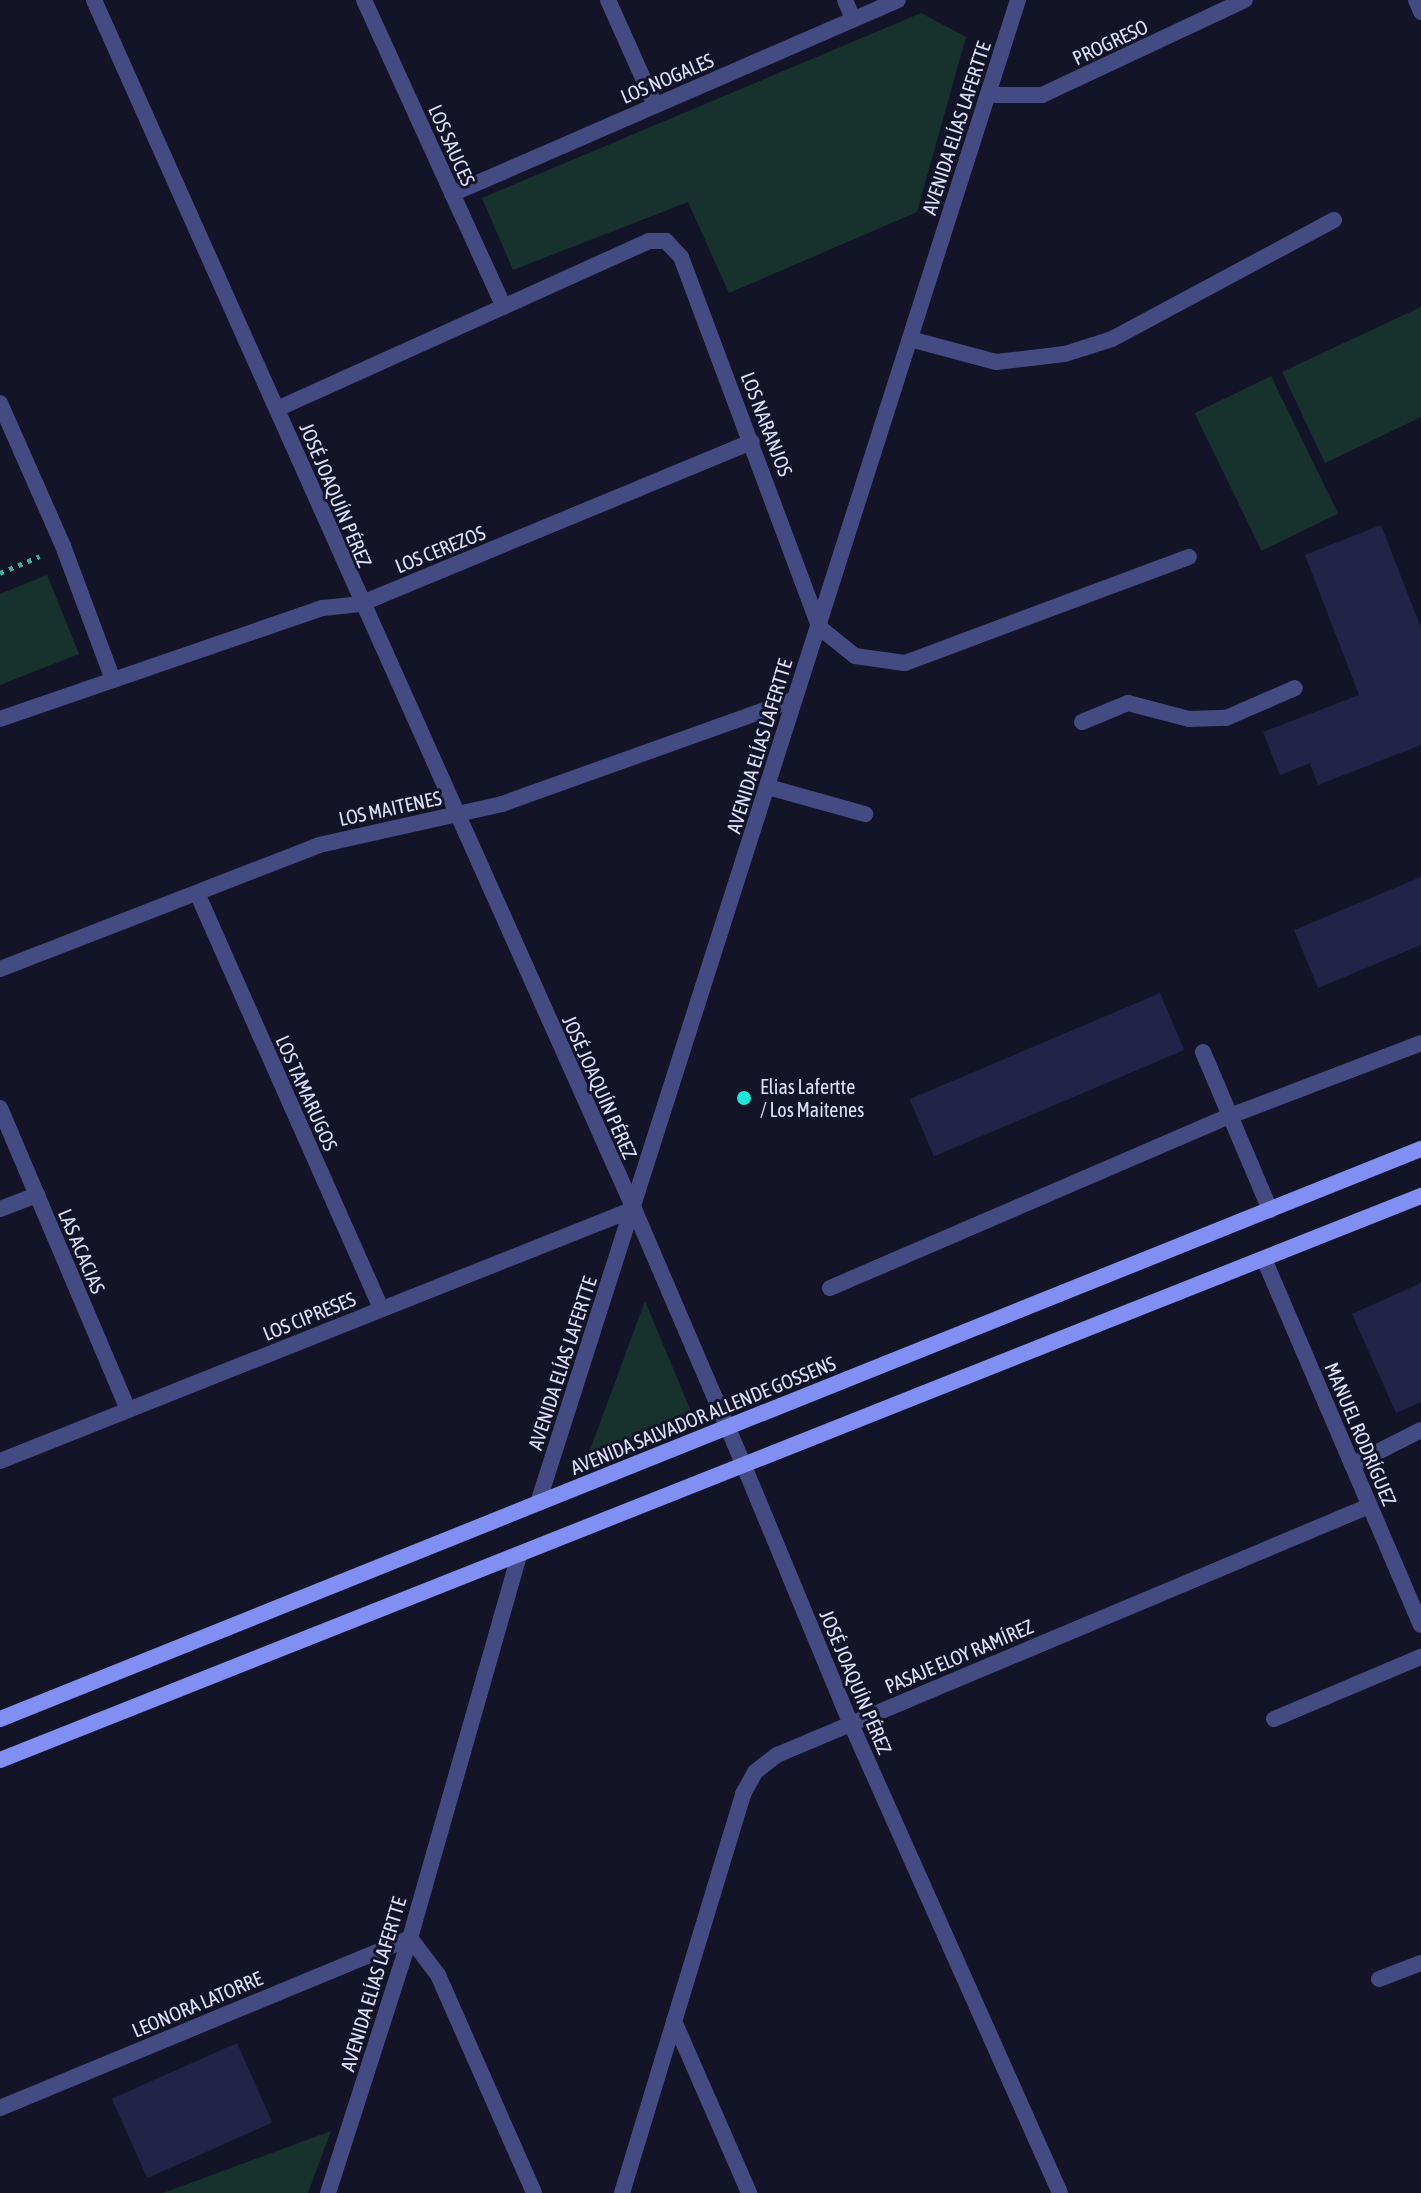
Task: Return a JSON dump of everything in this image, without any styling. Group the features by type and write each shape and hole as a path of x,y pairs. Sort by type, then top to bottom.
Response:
{"main road":[{"name":"AVENIDA SALVADOR ALLENDE GOSSENS","path":"0,1719 1421,1149"},
{"path":"0,1760 1421,1196"}],"street":[{"name":"JOSÉ JOAQUÍN PÉREZ","path":"94,0 277,409 360,604 459,814 634,1209 851,1724 1060,2193"},
{"name":"LOS SAUCES","path":"364,0 504,307"},
{"path":"608,0 655,105"},
{"path":"845,0 853,19"},
{"name":"LOS NOGALES","path":"452,194 898,0"},
{"name":"AVENIDA ELÍAS LAFERTTE","path":"538,1503 1018,0"},
{"name":"PROGRESO","path":"988,95 1042,95 1245,0"},
{"path":"1416,0 1421,12"},
{"path":"910,339 996,362 1065,354 1112,339 1334,220"},
{"name":"LOS NARANJOS","path":"504,307 649,241 666,241 681,257 819,627"},
{"path":"277,409 504,307"},
{"path":"0,403 63,546 113,680"},
{"name":"LOS CEREZOS","path":"0,719 323,608 360,604 752,442"},
{"path":"819,627 855,656 905,663 1189,557"},
{"path":"1082,722 1128,703 1189,719 1226,718 1295,688"},
{"name":"LOS MAITENES","path":"0,968 319,845 502,804 793,700"},
{"path":"768,787 865,814"},
{"name":"LOS TAMARUGOS","path":"197,893 381,1309"},
{"path":"830,1288 1230,1116 1421,1043"},
{"path":"1203,1052 1270,1210"},
{"name":"LAS ACACIAS","path":"0,1108 128,1410"},
{"path":"0,1209 37,1195"},
{"name":"LOS CIPRESES","path":"0,1461 634,1209"},
{"name":"MANUEL RODRÍGUEZ","path":"1264,1259 1421,1625"},
{"path":"1352,1465 1421,1430"},
{"name":"PASAJE ELOY RAMÍREZ","path":"622,2193 748,1783 777,1755 1369,1506"},
{"name":"AVENIDA ELÍAS LAFERTTE","path":"328,2193 410,1938 519,1556"},
{"path":"1274,1719 1421,1657"},
{"path":"410,1938 438,1975 534,2193"},
{"name":"LEONORA LATORRE","path":"0,2108 410,1938"},
{"path":"1379,1979 1421,1963"},
{"path":"674,2021 749,2193"}],"path":[{"path":"0,573 63,546"}],"green space":[{"path":"921,13 966,37 917,212 729,293 688,202 513,270 482,198"},
{"path":"1421,307 1421,417 1325,463 1282,372"},
{"path":"1271,376 1338,514 1262,551 1195,413"},
{"path":"47,575 79,654 0,685 0,594"},
{"path":"645,1301 695,1421 583,1469"},
{"path":"331,2131 308,2193 163,2193"}],"building":[{"path":"1381,525 1421,628 1421,745 1318,785 1310,763 1280,775 1263,732 1359,695 1305,555"},
{"path":"1421,877 1421,945 1318,988 1294,930"},
{"path":"1160,993 1184,1050 934,1156 910,1099"},
{"path":"1421,1283 1421,1402 1396,1413 1352,1314"},
{"path":"237,2043 272,2122 147,2178 112,2099"}],"place":[{"name":"Elias Lafertte / Los Maitenes","path":"744,1098"}]}
